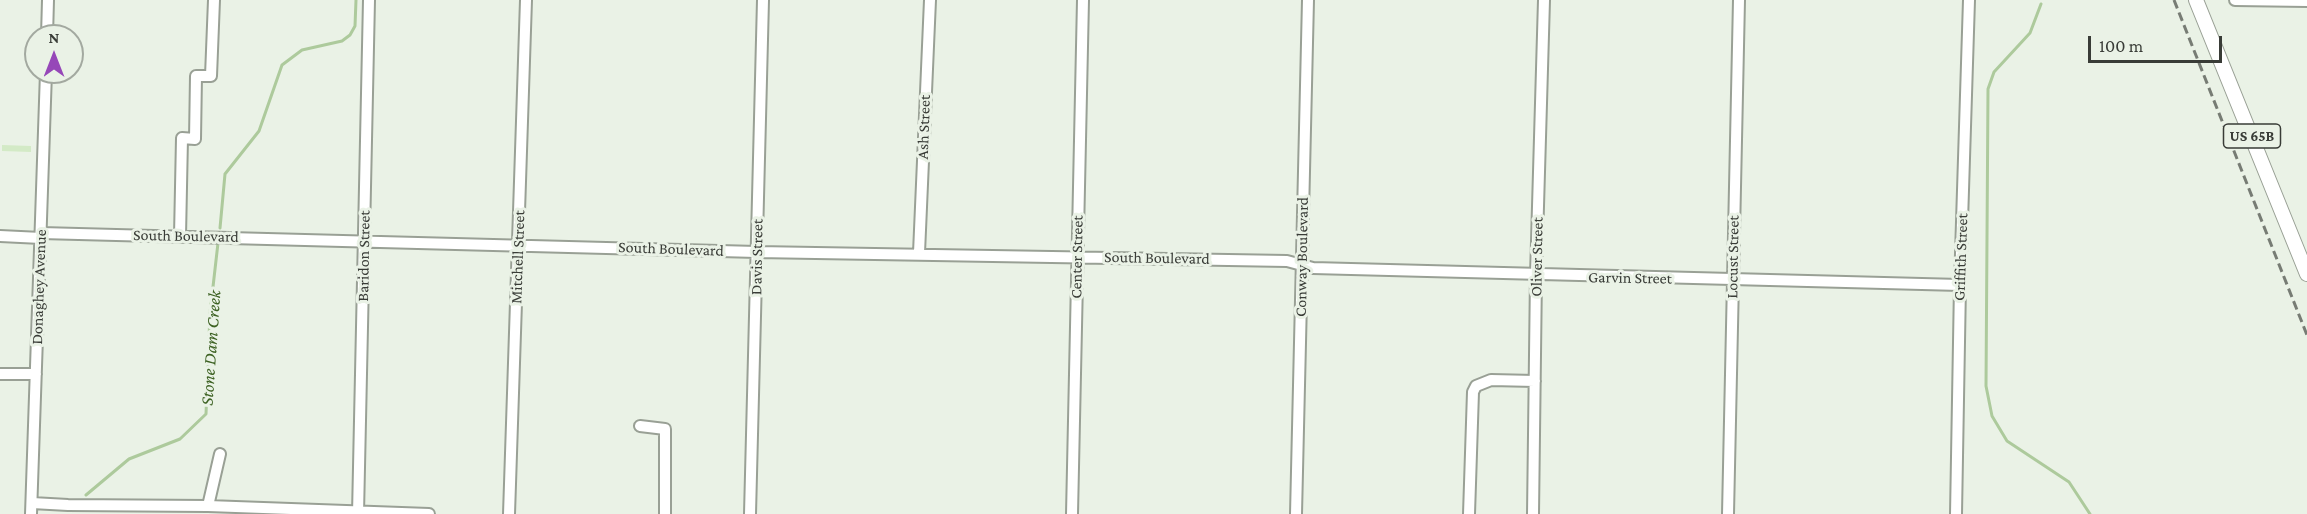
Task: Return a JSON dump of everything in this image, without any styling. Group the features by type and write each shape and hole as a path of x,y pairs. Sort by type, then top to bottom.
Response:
{"main road":[{"name":"US 65B","path":"2196,0 2307,274"}],"street":[{"path":"47,24 48,0"},
{"path":"180,236 183,138 195,139 196,76 212,76 214,0"},
{"name":"Baridon Street","path":"358,513 369,0"},
{"name":"Mitchell Street","path":"509,514 526,0"},
{"name":"Davis Street","path":"750,514 763,0"},
{"name":"Ash Street","path":"919,253 930,0"},
{"name":"Center Street","path":"1072,514 1083,0"},
{"name":"Conway Boulevard","path":"1296,514 1308,0"},
{"name":"Oliver Street","path":"1533,514 1536,275 1544,0"},
{"name":"Locust Street","path":"1728,514 1739,0"},
{"name":"Griffith Street","path":"1956,514 1969,0"},
{"path":"2235,0 2307,1"},
{"name":"Donaghey Avenue","path":"32,508 46,84"},
{"name":"South Boulevard","path":"0,236 180,236 365,240 757,252 1287,261 1301,265"},
{"name":"Garvin Street","path":"1301,265 1313,268 1536,275 1960,285"},
{"path":"0,374 36,374"},
{"path":"1469,514 1473,392 1476,387 1491,380 1535,381"},
{"path":"640,426 665,429 665,514"},
{"path":"208,506 219,454"},
{"path":"32,508 68,505 208,506 429,514"}],"green space":[{"path":"2,145 31,146 31,152 2,151"}],"waterway":[{"name":"Stone Dam Creek","path":"220,228 225,174 259,131 282,65 302,50 342,41 350,35 355,26 356,0"},
{"path":"2041,4 2030,33 1994,72 1988,89 1986,386 1992,416 2007,441 2069,482 2090,514"},
{"name":"Stone Dam Creek","path":"86,495 129,459 180,439 206,414 210,313 218,243"}],"railway":[{"path":"2174,0 2307,335"}]}
